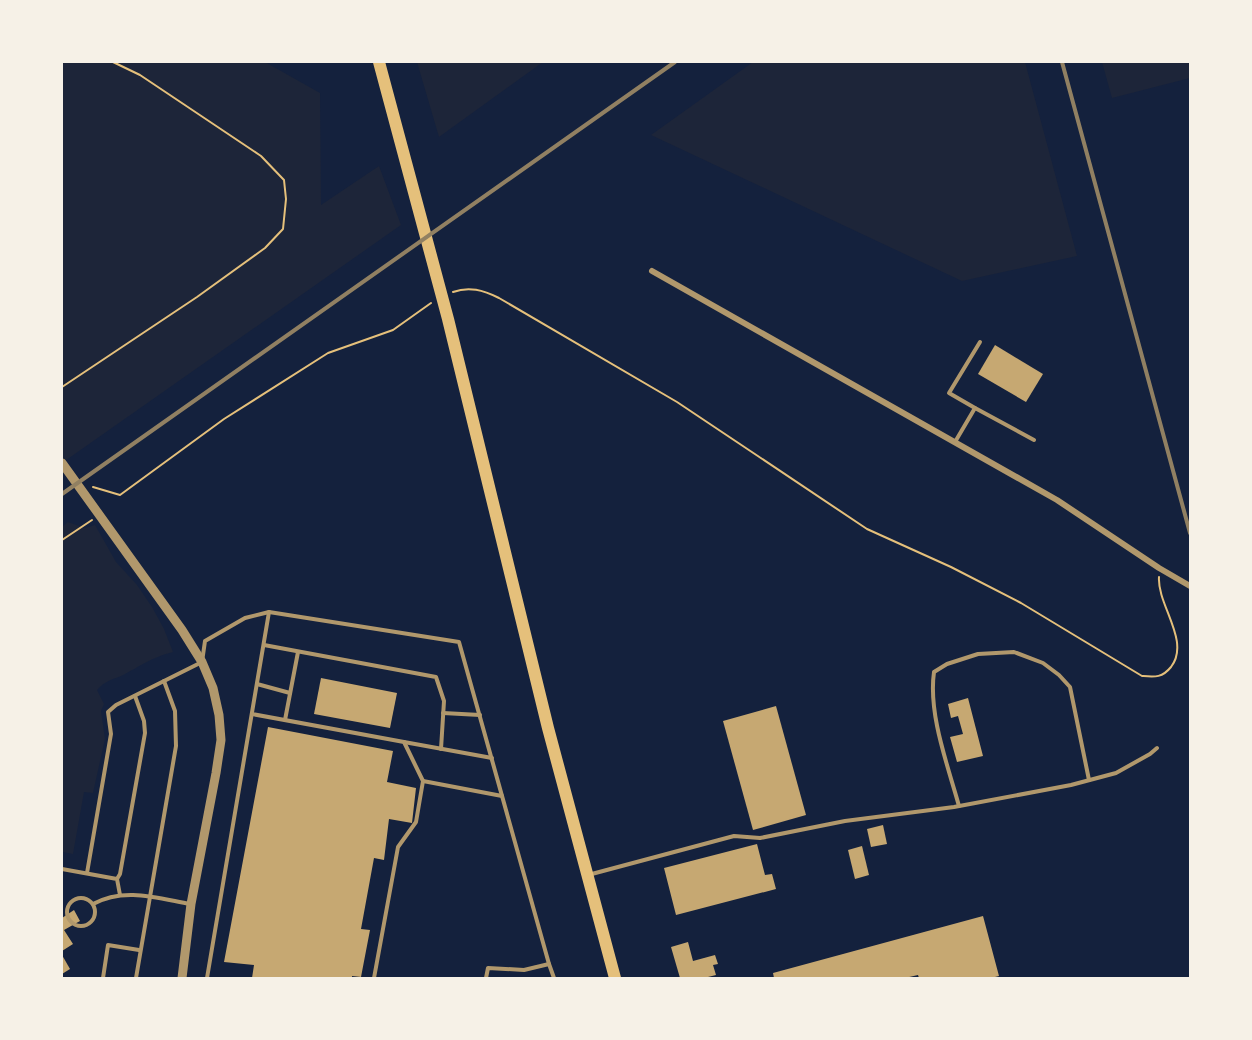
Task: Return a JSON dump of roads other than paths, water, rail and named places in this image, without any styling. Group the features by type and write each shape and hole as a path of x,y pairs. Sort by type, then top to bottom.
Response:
{"highway":[{"path":"379,62 448,320 548,728 615,978"}],"street":[{"path":"652,271 1057,500 1191,586"},
{"path":"62,463 182,630 202,662 217,706 221,740 191,904 182,978"}],"lane":[{"path":"980,342 949,393 1034,440"},
{"path":"955,442 975,408"},
{"path":"207,978 269,612"},
{"path":"87,873 111,734 108,712 116,705 202,662 203,642 245,618 269,612 459,642 554,978"},
{"path":"264,645 436,677 444,701 441,749"},
{"path":"285,720 298,652"},
{"path":"958,806 940,737 932,689 934,672 947,664 978,654 1014,652 1043,663 1070,687 1089,780"},
{"path":"136,978 177,735 175,711 164,681"},
{"path":"257,684 290,693"},
{"path":"120,895 117,879 120,874 145,733 144,721 135,696"},
{"path":"443,713 480,715"},
{"path":"252,714 492,758"},
{"path":"374,978 398,847 416,822 423,781 404,742"},
{"path":"588,875 734,836 760,838 845,821 958,806 1060,788 1116,772 1157,748"},
{"path":"423,781 502,796"},
{"path":"62,869 117,879"},
{"path":"93,904 120,895 149,896 191,904"},
{"path":"86,899 93,904 95,914 91,923 81,927 69,920 67,907 73,900 86,899"},
{"path":"103,978 108,945 139,950"},
{"path":"486,978 488,968 524,970 549,964"}],"railway":[{"path":"62,494 675,62"},
{"path":"1062,62 1190,533"}]}
